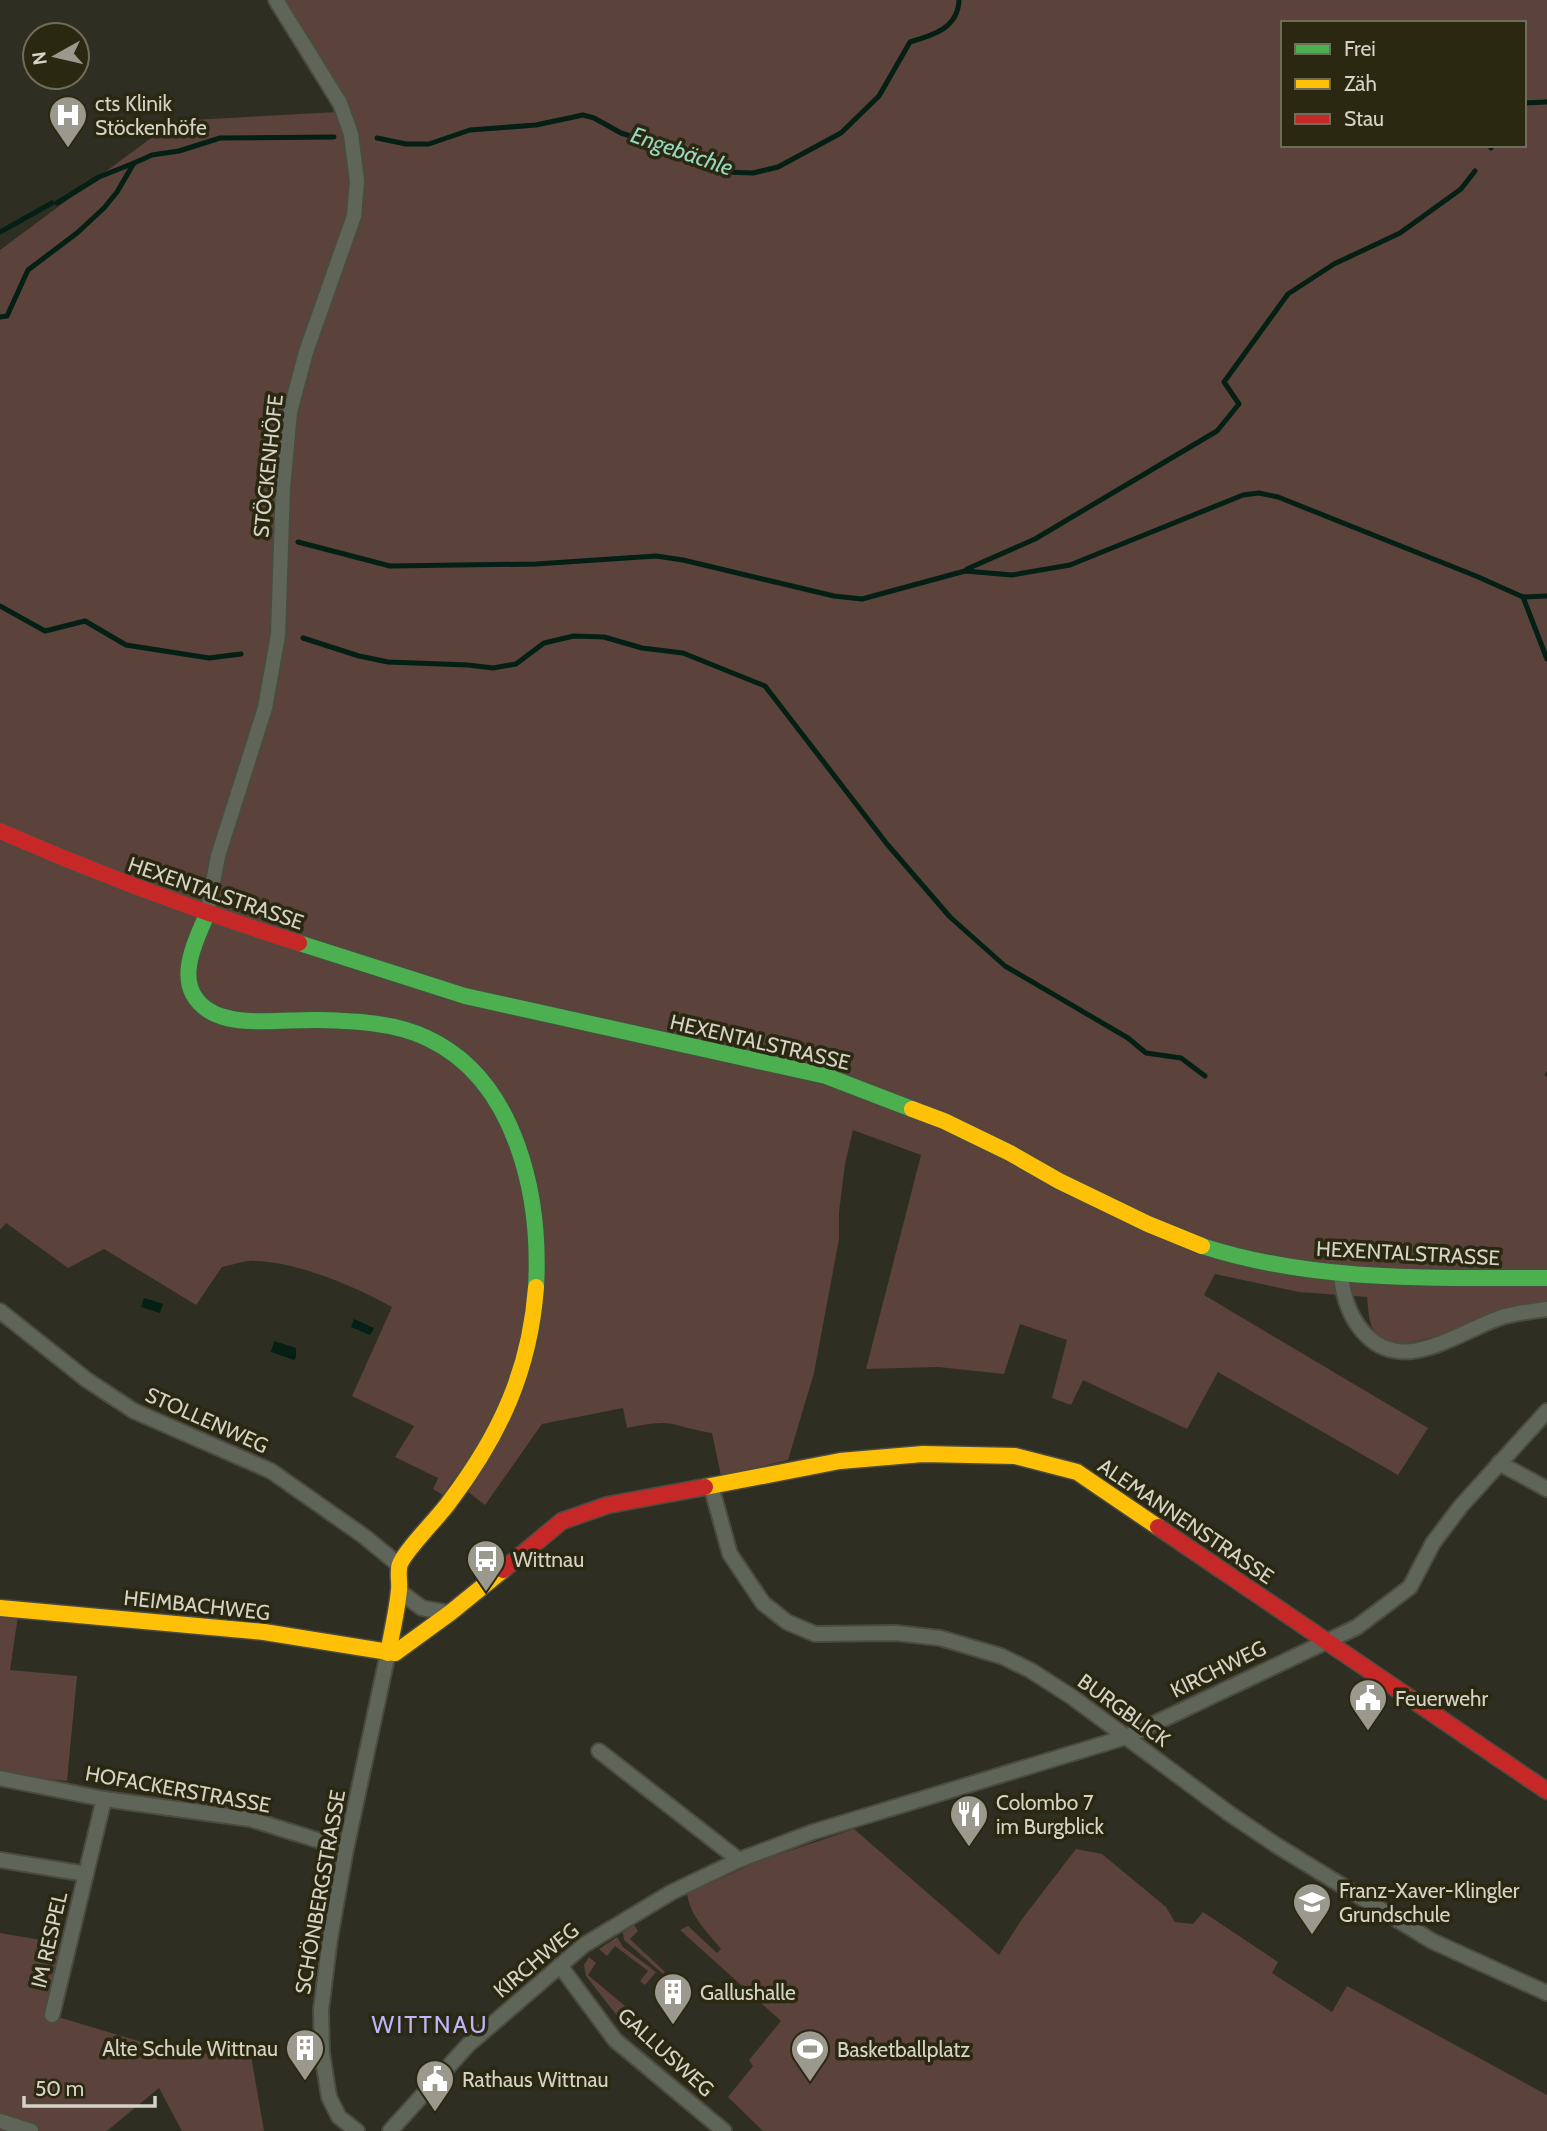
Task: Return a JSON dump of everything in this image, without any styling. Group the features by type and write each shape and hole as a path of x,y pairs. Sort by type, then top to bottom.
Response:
{"street":[{"name":"STÖCKENHÖFE","path":"207,914 218,856 265,708 278,635 283,487 290,412 306,352 354,216 357,180 351,134 340,103 276,0"},
{"name":"HEXENTALSTRASSE","path":"0,831 81,867 207,914 465,996 826,1076 944,1121 1081,1192 1204,1247 1265,1263 1340,1274 1413,1278 1547,1278"},
{"path":"207,914 187,970 191,989 199,1003 221,1017 246,1022 288,1019 372,1025 416,1033 433,1041 464,1064 489,1090 500,1107 515,1143 535,1220 536,1307 520,1379 494,1434 460,1488 399,1565 399,1591 388,1653"},
{"path":"1340,1274 1342,1291 1350,1312 1361,1330 1379,1348 1406,1352 1460,1336 1499,1318 1547,1309"},
{"name":"STOLLENWEG","path":"0,1311 87,1380 134,1411 271,1471 328,1509 399,1565"},
{"name":"KIRCHWEG","path":"390,2131 468,2045 561,1966 598,1935 672,1892 740,1860 813,1832 1126,1737 1357,1627 1410,1587 1433,1544 1461,1506 1547,1411"},
{"name":"ALEMANNENSTRASSE","path":"388,1653 395,1653 450,1613 562,1521 608,1505 770,1472 839,1461 923,1454 1015,1455 1077,1472 1547,1791"},
{"path":"1499,1463 1547,1489"},
{"name":"BURGBLICK","path":"710,1486 730,1555 763,1603 787,1622 815,1634 896,1633 940,1638 1001,1656 1030,1670 1072,1697 1253,1830 1432,1941 1547,1993"},
{"path":"399,1591 422,1608 450,1613"},
{"name":"HEIMBACHWEG","path":"0,1608 264,1632 388,1653"},
{"name":"SCHÖNBERGSTRASSE","path":"355,2131 339,2117 329,2097 322,2053 321,2010 346,1849 388,1653"},
{"path":"599,1751 740,1860"},
{"name":"HOFACKERSTRASSE","path":"0,1778 104,1799 250,1819 346,1849"},
{"name":"IM RESPEL","path":"52,2015 104,1799"},
{"name":"IM RESPEL","path":"0,1860 86,1874"},
{"name":"GALLUSWEG","path":"561,1966 615,2040 724,2131"},
{"path":"0,2122 31,2131"}],"shaded area":[{"path":"276,0 1547,0 1547,1071 1544,1075 1547,1077 1547,1303 1514,1306 1433,1337 1401,1343 1389,1342 1377,1335 1371,1324 1367,1297 1299,1292 1215,1274 1204,1295 1428,1428 1398,1475 1218,1372 1187,1429 1083,1380 1071,1405 1052,1398 1067,1340 1020,1324 1004,1374 938,1367 866,1369 921,1155 853,1130 845,1164 839,1212 839,1239 814,1373 788,1460 721,1476 712,1433 667,1423 627,1428 623,1408 542,1424 485,1505 453,1480 443,1495 433,1489 438,1478 395,1457 414,1426 352,1396 392,1307 343,1283 307,1270 272,1262 251,1261 222,1267 196,1305 104,1249 68,1268 6,1223 0,1230 0,250 174,121 338,112"},
{"path":"144,1298 163,1304 160,1313 141,1307"},
{"path":"354,1319 374,1328 370,1335 351,1327"},
{"path":"274,1341 296,1348 294,1360 271,1352"},
{"path":"0,1616 18,1616 10,1670 77,1676 67,1781 0,1773"},
{"path":"854,1829 999,1955 1022,1919 1076,1849 1102,1854 1166,1907 1175,1922 1193,1924 1203,1912 1278,1962 1272,1973 1332,2012 1347,1986 1547,2095 1547,2131 763,2131 728,2097 753,2066 749,2060 781,2021 680,1930 688,1926 717,1953 721,1949 696,1917 687,1894 757,1862"},
{"path":"634,1925 638,1931 630,1939 665,1972 663,1974 624,1940 623,1932"},
{"path":"0,1933 65,1944 48,2014 175,2052 251,2056 264,2131 182,2131 159,2088 107,2131 0,2131"},
{"path":"617,1937 623,1947 656,1972 645,1985 640,1981 648,1971 615,1946 607,1956 599,1949"},
{"path":"589,1957 596,1963 588,1975 631,2011 622,2022 586,1976 584,1965"}],"waterway":[{"name":"Engebächle","path":"377,138 406,144 429,144 470,130 536,125 583,115 621,133 726,172 753,173 778,167 841,133 879,96 910,42 936,33 949,24 958,10 959,0"},
{"path":"1526,103 1547,102"},
{"name":"Engebächle","path":"0,317 7,316 28,270 77,233 104,208 134,163 152,155 179,151 220,138 334,137"},
{"path":"57,203 99,177 134,163"},
{"path":"967,569 1035,539 1217,431 1239,404 1224,382 1288,294 1334,264 1400,233 1461,189 1475,171"},
{"path":"0,232 52,203"},
{"path":"298,542 390,566 536,564 656,556 834,596 862,599 965,571 1012,575 1070,565 1243,495 1259,493 1278,497 1523,597 1547,596"},
{"path":"1523,597 1547,659"},
{"path":"0,606 45,631 85,621 126,645 209,658 241,654"},
{"path":"303,638 359,656 388,662 493,668 516,664 544,643 574,636 604,637 642,648 683,653 765,686 887,844 950,917 1005,966 1128,1038 1146,1053 1181,1058 1205,1076"}],"traffic: fast":[{"path":"207,914 192,952 188,977 197,1000 208,1010 219,1016 246,1021 345,1021 401,1029 427,1038 458,1057 483,1082 502,1112 517,1144 527,1180 534,1216 536,1287"},
{"path":"299,943 465,996 826,1076 912,1109"},
{"path":"1202,1246 1244,1258 1329,1272 1373,1276 1547,1278"}],"traffic: slow":[{"path":"912,1109 944,1121 1010,1153 1059,1181 1148,1224 1202,1246"},
{"path":"388,1653 398,1598 400,1564 468,1476 498,1426 527,1346 536,1287"},
{"path":"705,1487 840,1461 923,1454 1015,1456 1077,1472 1158,1527"},
{"path":"0,1608 264,1632 395,1653 503,1570"}],"traffic: jam":[{"path":"0,831 148,891 299,943"},
{"path":"503,1570 562,1521 608,1505 705,1487"},
{"path":"1158,1527 1547,1791"}],"place":[{"name":"cts Klinik Stöckenhöfe","path":"68,149"},
{"name":"Wittnau","path":"486,1593"},
{"name":"Feuerwehr","path":"1368,1732"},
{"name":"Colombo 7 im Burgblick","path":"969,1848"},
{"name":"Franz-Xaver-Klingler Grundschule","path":"1312,1936"},
{"name":"Gallushalle","path":"673,2026"},
{"name":"Alte Schule Wittnau","path":"305,2082"},
{"name":"Basketballplatz","path":"810,2083"},
{"name":"Rathaus Wittnau","path":"435,2113"}],"district":[{"name":"WITTNAU","path":"430,2024"}]}
